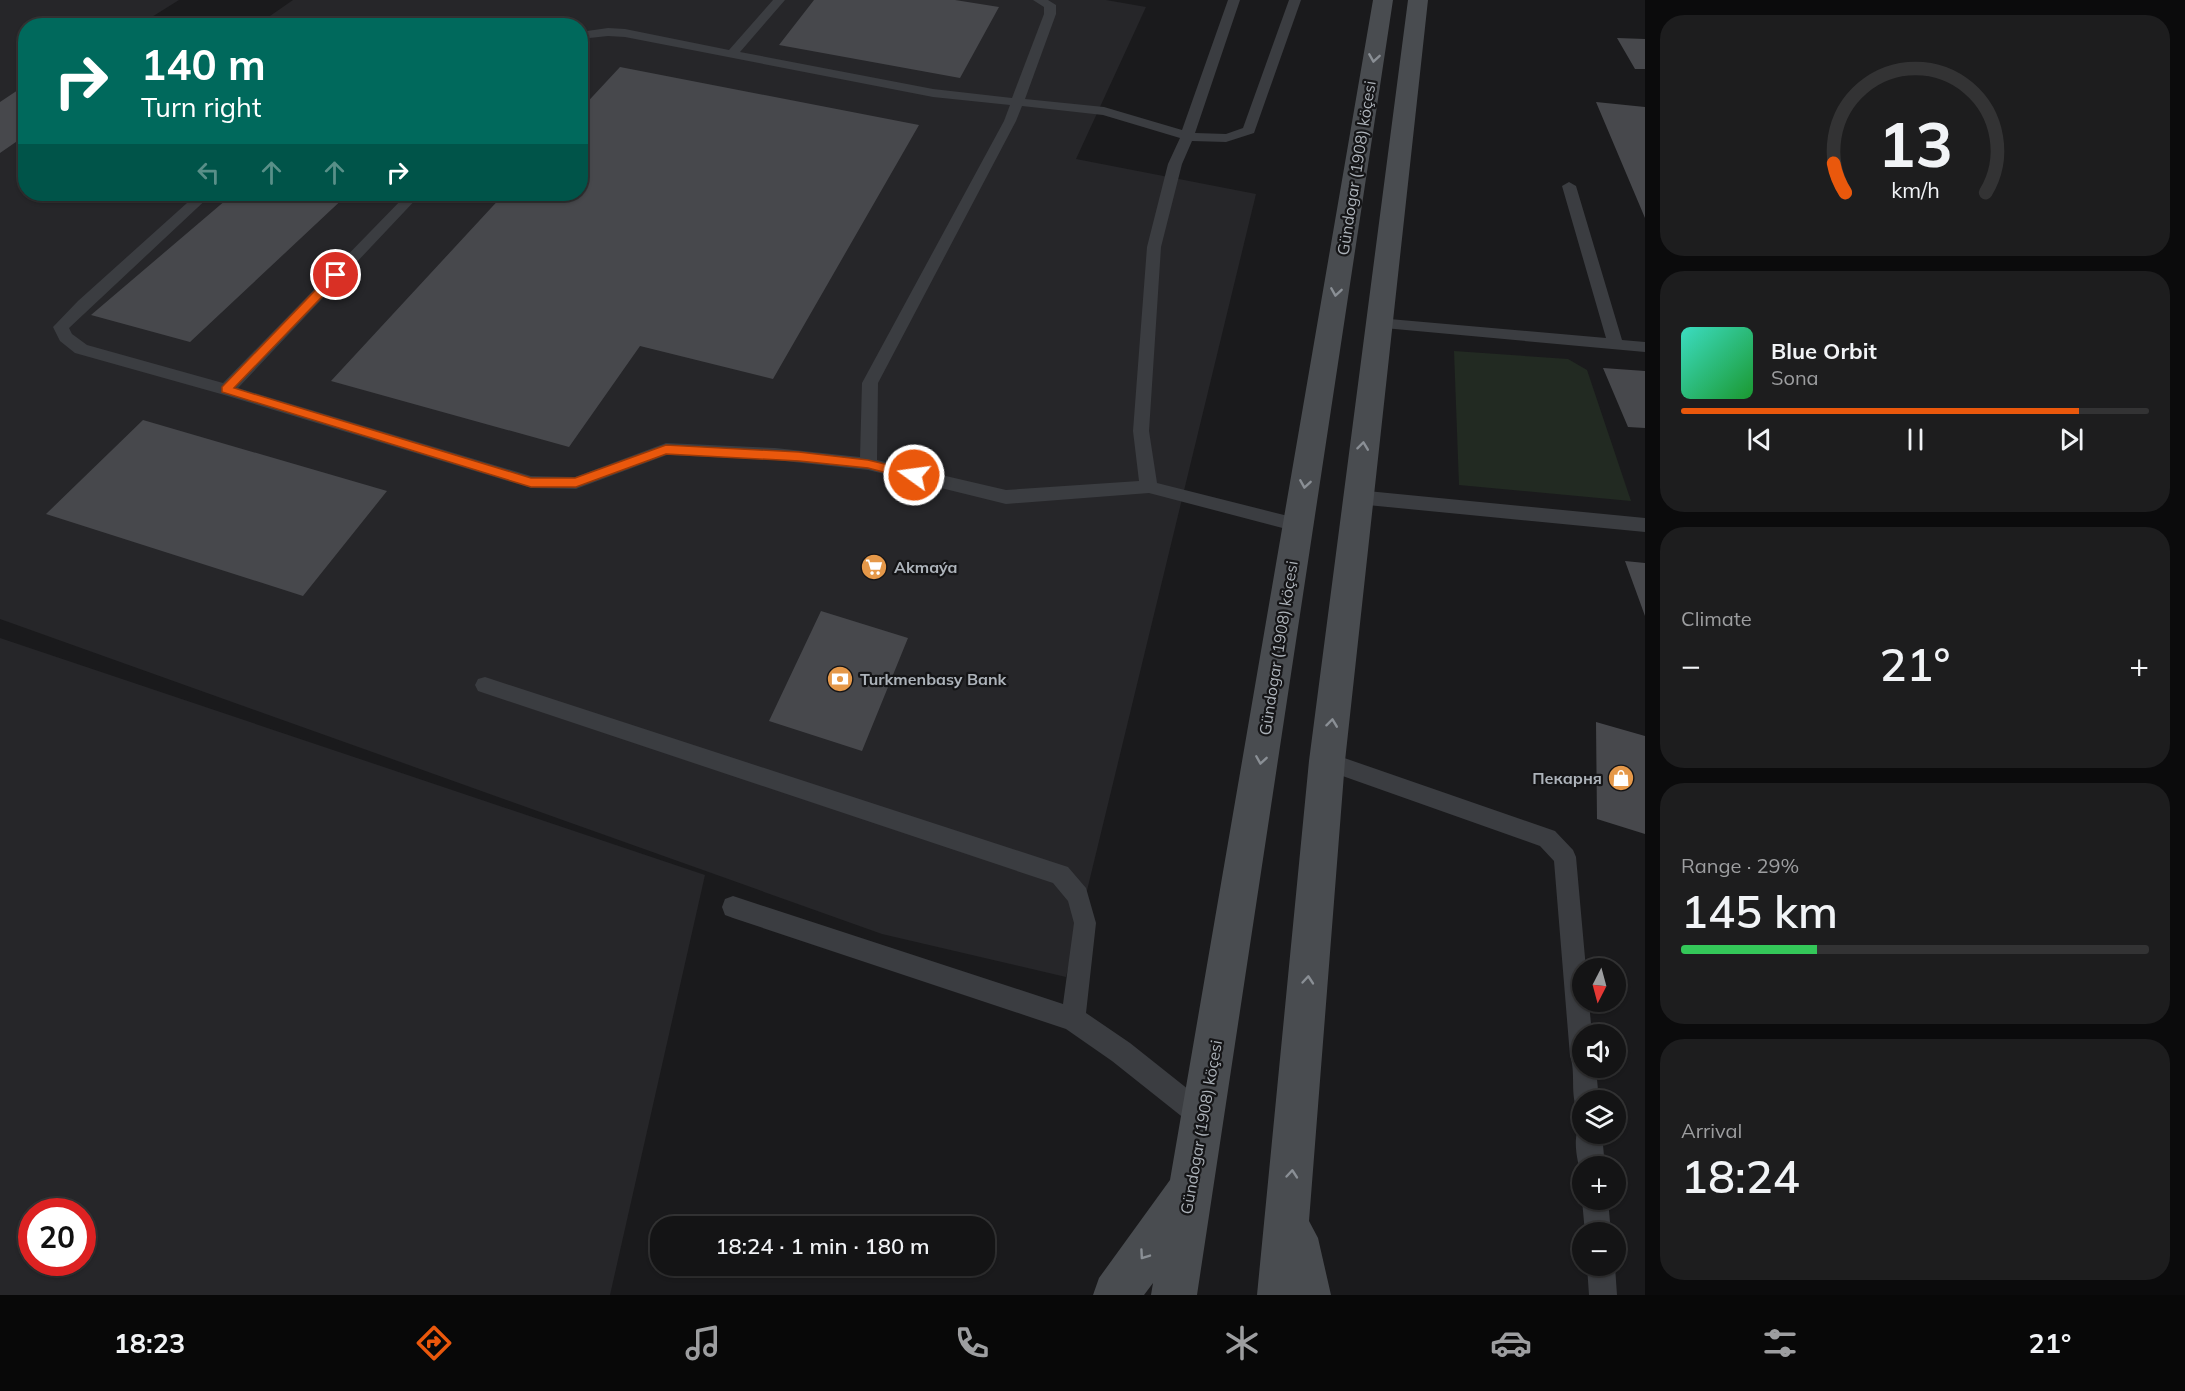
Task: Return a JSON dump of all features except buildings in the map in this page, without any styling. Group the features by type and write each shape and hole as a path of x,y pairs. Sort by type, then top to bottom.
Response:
{"main road":[{"name":"Gündogar (1908) köçesi","path":"1174,1295 1383,0"},
{"path":"1280,1295 1327,761 1418,0"},
{"path":"1116,1295 1190,1190"},
{"path":"1289,1210 1308,1295"}],"lane":[{"path":"732,54 779,0"},
{"path":"868,464 870,383 1010,121 1050,14 1050,5 1039,0"},
{"path":"1149,487 1141,431 1154,247 1175,164 1187,136 1234,0"},
{"path":"588,35 608,32 625,33 933,93 1017,100 1104,111 1187,136 1220,140 1237,137 1249,130 1295,0"},
{"path":"1569,186 1616,345"},
{"path":"197,201 83,304 62,327 66,337 81,349 531,482 576,483 666,450 775,454 868,464 1006,497 1149,487 1298,525"},
{"path":"226,390 407,201"},
{"path":"1378,323 1645,347"},
{"path":"1357,498 1645,525"},
{"path":"485,685 1060,875 1078,896 1085,923 1073,1019"},
{"path":"1327,761 1547,838 1565,857 1579,1024"},
{"path":"733,907 1073,1019 1121,1052 1204,1118"},
{"path":"1602,1276 1603,1295"}],"shaded area":[{"path":"0,0 179,0 150,18 18,18 18,201 588,201 588,18 267,18 293,0 1106,0 1146,7 1076,159 1256,194 1066,977 882,934 0,619"},
{"path":"1454,351 1568,359 1587,370 1631,501 1459,485"},
{"path":"0,638 705,875 610,1295 0,1295"}],"place":[{"name":"Аkmaýa","path":"874,567"},
{"name":"Turkmenbasy Bank","path":"840,679"},
{"name":"Пекарня","path":"1621,778"}],"route":[{"path":"336,275 226,390 531,482 576,483 666,450 775,454 868,464 914,475"}]}
